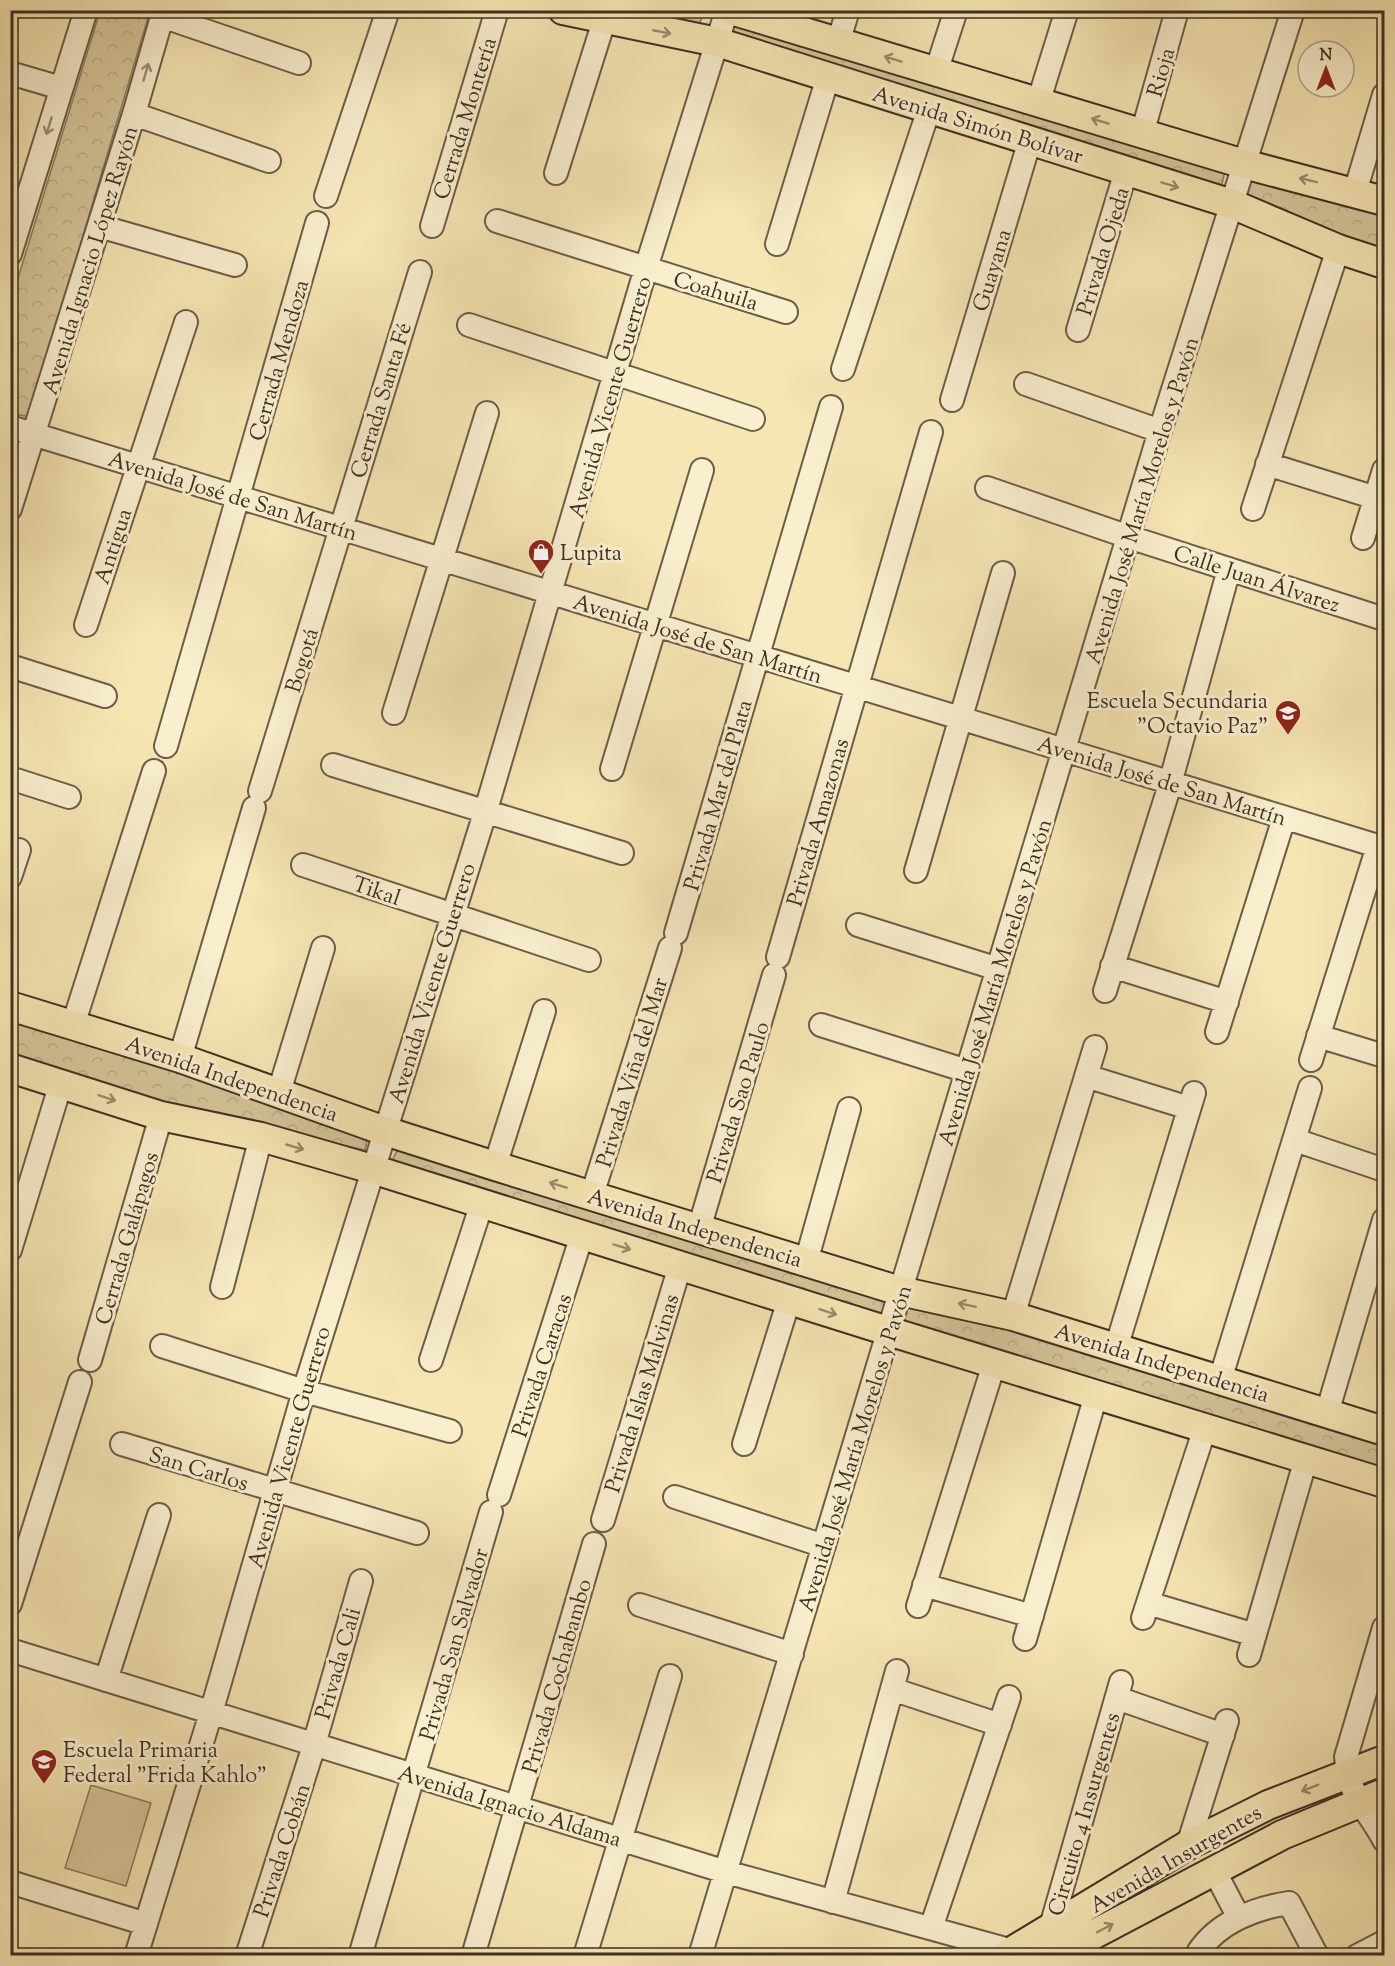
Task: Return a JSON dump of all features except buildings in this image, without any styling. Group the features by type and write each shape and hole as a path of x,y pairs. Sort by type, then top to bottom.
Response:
{"main road":[{"name":"Avenida Simón Bolívar","path":"563,10 604,21 717,42 1232,204 1338,249 1384,264"},
{"name":"Avenida Simón Bolívar","path":"731,10 1244,164 1384,201"},
{"name":"Avenida Independencia","path":"10,1006 180,1058 385,1131 495,1166 900,1291 1013,1316 1384,1431"},
{"name":"Avenida Independencia","path":"10,1068 161,1116 261,1137 372,1169 993,1364 1384,1483"},
{"name":"Avenida Insurgentes","path":"1052,1943 1188,1845 1268,1805 1384,1760"},
{"name":"Avenida Insurgentes","path":"1011,1954 1052,1943 1214,1870 1282,1835 1384,1793"}],"street":[{"path":"10,254 19,192 61,88 86,10"},
{"path":"326,196 388,10"},
{"name":"Cerrada Montería","path":"432,226 497,10"},
{"name":"Avenida Vicente Guerrero","path":"136,1956 211,1713 304,1391 451,915 485,813 552,593 646,268 727,10"},
{"path":"838,43 848,10"},
{"path":"936,72 956,10"},
{"path":"1038,103 1067,10"},
{"name":"Rioja","path":"1142,134 1177,10"},
{"name":"Avenida José María Morelos y Pavón","path":"700,1956 1160,431 1293,10"},
{"path":"163,13 299,63"},
{"name":"Avenida Ignacio López Rayón","path":"10,509 134,114 163,13"},
{"path":"556,173 604,21"},
{"path":"10,73 61,88"},
{"path":"777,244 828,77"},
{"path":"1355,192 1384,95"},
{"path":"843,369 929,109"},
{"path":"134,114 269,161"},
{"name":"Guayana","path":"952,400 1030,140"},
{"name":"Privada Ojeda","path":"1078,330 1126,171"},
{"name":"Coahuila","path":"497,221 786,312"},
{"name":"Cerrada Mendoza","path":"166,746 317,223"},
{"path":"99,226 236,265"},
{"path":"1252,509 1338,249"},
{"name":"Cerrada Santa Fé","path":"341,528 420,272"},
{"name":"Antigua","path":"86,625 186,322"},
{"path":"469,325 753,419"},
{"path":"1026,384 1160,431"},
{"name":"Privada Mar del Plata","path":"673,941 831,407"},
{"path":"394,713 487,413"},
{"name":"Avenida José de San Martín","path":"10,427 1381,847"},
{"name":"Privada Amazonas","path":"776,966 931,432"},
{"path":"1267,464 1376,498"},
{"path":"612,769 702,470"},
{"path":"1363,538 1384,470"},
{"name":"Calle Juan Álvarez","path":"987,488 1129,537 1384,619"},
{"name":"Bogotá","path":"180,1058 341,528"},
{"path":"1105,991 1170,783 1229,569"},
{"path":"916,871 1003,573"},
{"path":"10,666 105,696"},
{"path":"333,765 622,853"},
{"path":"73,1025 154,771"},
{"path":"10,778 69,797"},
{"path":"1217,1032 1284,818"},
{"path":"1311,1060 1381,847"},
{"path":"10,877 19,850"},
{"name":"Tikal","path":"303,865 589,960"},
{"path":"858,924 998,969"},
{"name":"Privada Viña del Mar","path":"592,1196 673,941"},
{"path":"279,1092 323,948"},
{"name":"Privada Sao Paulo","path":"699,1229 776,966"},
{"path":"1112,966 1227,1002"},
{"path":"495,1166 544,1011"},
{"path":"821,1025 967,1071"},
{"path":"1318,1036 1384,1056"},
{"path":"1013,1316 1095,1047"},
{"path":"1086,1076 1192,1101 1116,1348"},
{"path":"10,1250 61,1083"},
{"path":"1220,1380 1310,1088"},
{"path":"806,1262 849,1109"},
{"name":"Cerrada Galápagos","path":"90,1360 161,1116"},
{"path":"222,1287 261,1137"},
{"path":"1294,1140 1384,1170"},
{"path":"431,1360 482,1203"},
{"path":"1327,1413 1384,1220"},
{"name":"Privada Caracas","path":"495,1504 582,1235"},
{"name":"Privada Islas Malvinas","path":"603,1520 680,1266"},
{"path":"744,1444 789,1300"},
{"path":"162,1346 304,1391 450,1431"},
{"path":"993,1364 921,1596 1032,1616"},
{"path":"10,1604 80,1382"},
{"path":"1025,1639 1096,1395"},
{"path":"1205,1428 1146,1611 1252,1645 1306,1459"},
{"name":"San Carlos","path":"122,1444 417,1533"},
{"path":"675,1497 824,1546"},
{"name":"Privada San Salvador","path":"360,1956 495,1504"},
{"path":"106,1680 159,1515"},
{"name":"Privada Cochabambo","path":"472,1956 518,1808 594,1544"},
{"name":"Privada Cali","path":"314,1745 360,1581"},
{"path":"640,1605 792,1654"},
{"path":"1384,1628 1346,1757 1347,1773 1358,1803 1370,1816 1384,1840"},
{"name":"Avenida Ignacio Aldama","path":"10,1650 726,1872 931,1928 1011,1954"},
{"path":"585,1956 670,1676"},
{"path":"832,1902 895,1680 1000,1725"},
{"name":"Circuito 4 Insurgentes","path":"1052,1943 1119,1690 1225,1728 1188,1845"},
{"path":"931,1928 1009,1697"},
{"name":"Privada Cobán","path":"247,1956 314,1745"},
{"path":"1214,1870 1239,1918"},
{"path":"10,1882 146,1924"},
{"path":"1201,1956 1199,1952 1208,1939 1239,1918 1272,1906 1289,1903 1317,1956"},
{"path":"1357,1956 1384,1942"}],"green space":[{"path":"698,10 704,13 699,24 642,11"},
{"path":"100,11 150,11 29,417 11,413 11,301"},
{"path":"730,19 1226,167 1220,192 729,32"},
{"path":"1251,176 1384,204 1384,252 1244,196"},
{"path":"10,1020 277,1101 367,1141 365,1150 184,1111 11,1058"},
{"path":"398,1149 889,1296 881,1316 390,1165"},
{"path":"907,1302 1009,1324 1384,1440 1384,1450 1379,1467 900,1322"},
{"path":"91,1785 151,1803 126,1886 65,1868"}],"place":[{"name":"Lupita","path":"541,575"},
{"name":"Escuela Secundaria \"Octavio Paz\"","path":"1288,736"},
{"name":"Escuela Primaria Federal \"Frida Kahlo\"","path":"44,1785"}]}
